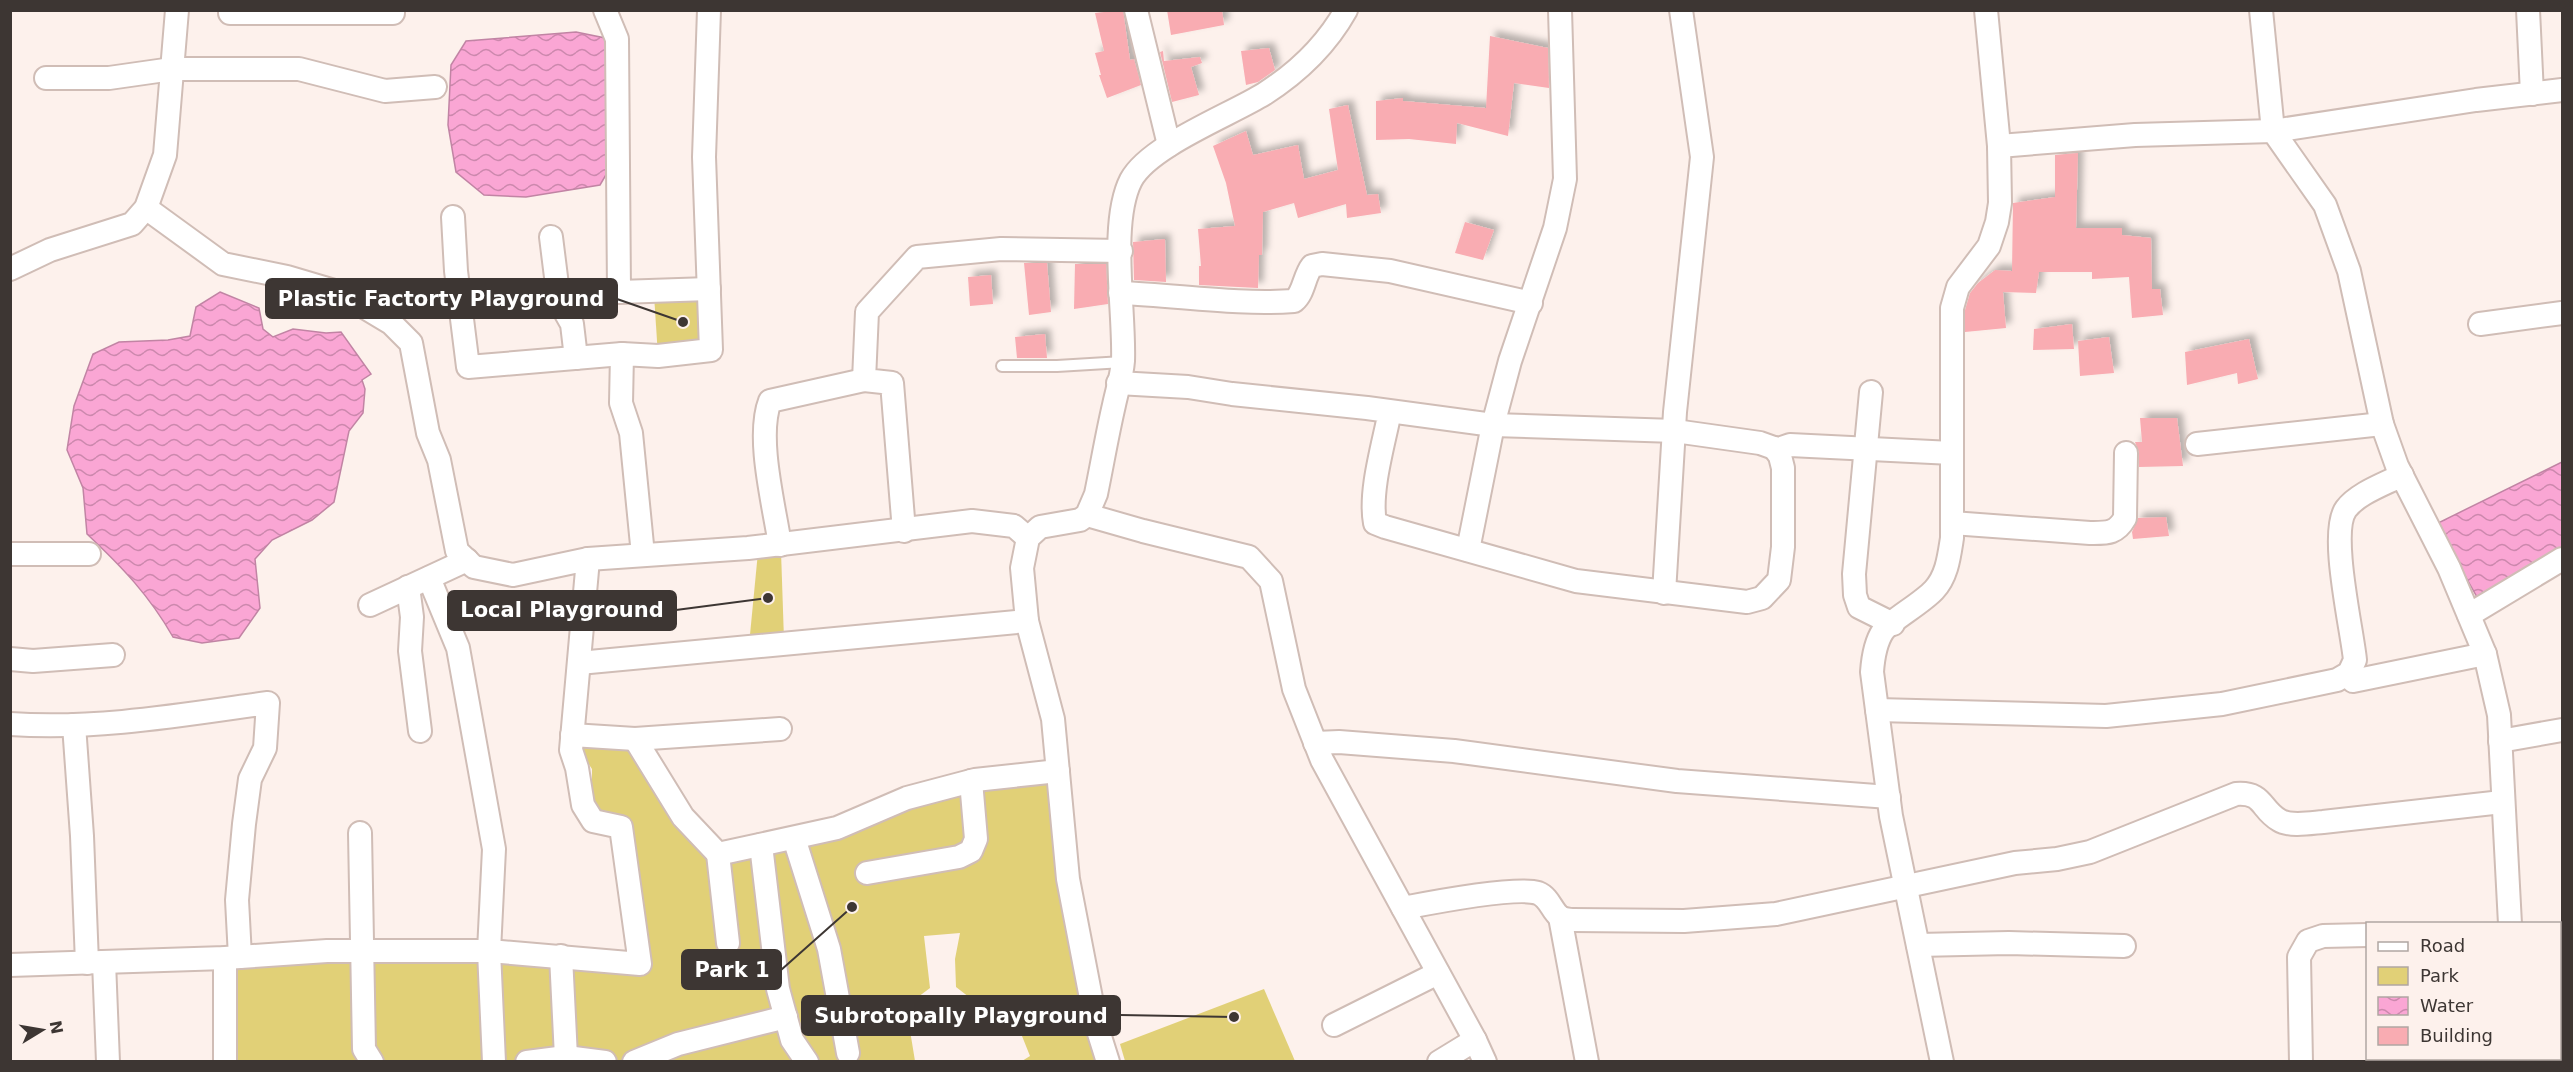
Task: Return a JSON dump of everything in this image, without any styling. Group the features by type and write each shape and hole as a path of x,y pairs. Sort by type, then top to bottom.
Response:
{"street":[{"path":"10,269 50,250 132,224 146,208 165,155 177,10"},
{"path":"230,13 393,13 393,10"},
{"path":"605,10 617,39 619,292 709,289"},
{"path":"453,217 456,271 468,367 622,354 658,356 711,350 704,158 709,10"},
{"path":"1136,10 1169,145"},
{"path":"1108,1062 1096,1024 1068,879 1053,719 1027,621 1023,568 1028,538 1040,527 1080,520 1087,515 1096,494 1121,372 1121,251 1125,195 1132,178 1169,145 1265,93 1306,61 1329,35 1346,10"},
{"path":"1468,550 1493,425 1510,361 1555,228 1565,180 1560,10"},
{"path":"1664,593 1675,430 1702,157 1681,10"},
{"path":"1942,1062 1889,797 1872,672 1874,652 1884,630 1915,608 1935,589 1946,572 1952,538 1952,308 1958,287 1989,246 1997,222 2000,203 1999,146 1986,10"},
{"path":"2261,10 2273,131 2325,205 2349,271 2382,424 2402,475 2450,568 2485,654 2499,716 2510,922"},
{"path":"2529,10 2532,94"},
{"path":"46,78 109,78 172,69 299,69 385,91 435,87"},
{"path":"1999,146 2135,135 2273,131 2562,90"},
{"path":"146,208 224,264 341,293 391,323 411,343 428,433 439,460 457,551 474,567 513,575 588,559 780,544 904,531 972,521 1014,526 1028,538"},
{"path":"551,237 559,301 572,324 576,358"},
{"path":"864,380 867,312 917,257 1001,249 1121,251"},
{"path":"1120,293 1176,295 1198,299 1294,301 1312,266 1322,264 1390,270 1531,303"},
{"path":"2480,324 2562,313"},
{"path":"622,354 621,403 631,433 643,555"},
{"path":"1121,372 1188,387 1493,425 1675,430 1760,443 1774,448 1790,445 1952,453"},
{"path":"780,544 765,440 765,415 770,401 864,380 892,383 904,531"},
{"path":"1871,392 1854,574 1855,595 1859,607 1893,624"},
{"path":"1390,411 1378,473 1375,523 1576,580 1747,602 1762,598 1779,580 1784,522 1783,468 1780,456 1774,448"},
{"path":"2198,444 2382,424"},
{"path":"1952,523 2090,533 2111,532 2120,528 2125,518 2126,453"},
{"path":"1877,710 2125,714 2222,704 2337,680 2349,673 2355,660 2339,550 2344,511 2357,499 2402,475"},
{"path":"1087,515 1249,557 1257,563 1271,581 1276,596 1291,678 1303,716 1322,760 1485,1062"},
{"path":"10,554 89,554"},
{"path":"10,965 232,957 327,951 489,951 640,964 621,826 593,821 583,805 578,768 571,750 588,559"},
{"path":"2469,615 2562,559"},
{"path":"370,605 467,560"},
{"path":"429,578 458,648 494,849 489,951 494,1062"},
{"path":"408,587 412,617 410,651 420,731"},
{"path":"579,663 1027,621"},
{"path":"2353,681 2485,654"},
{"path":"10,659 33,661 113,655"},
{"path":"10,724 52,727 136,721 267,703 265,748 250,779 244,824 225,1062"},
{"path":"74,725 82,836 108,1062"},
{"path":"572,735 635,739 780,729"},
{"path":"2500,741 2562,730"},
{"path":"635,739 683,817 718,854 728,943"},
{"path":"1315,743 1370,743 1454,751 1677,782 1889,797"},
{"path":"718,854 837,828 907,798 971,781 1058,771"},
{"path":"867,873 959,857 971,851 976,839 971,781"},
{"path":"1560,917 1573,920 1684,921 1776,914 2015,862 2057,859 2090,852 2236,794 2250,793 2260,800 2279,821 2294,823 2323,822 2502,802"},
{"path":"360,833 364,1048 372,1062"},
{"path":"794,838 829,949 848,1053"},
{"path":"761,845 772,958 792,1040 807,1062"},
{"path":"1403,908 1472,896 1531,891 1549,901 1560,917 1587,1062"},
{"path":"2301,1062 2299,957 2308,941 2323,936 2366,935"},
{"path":"1918,945 2009,943 2124,946"},
{"path":"561,956 566,1057"},
{"path":"1334,1025 1438,973"},
{"path":"634,1062 678,1044 786,1017"},
{"path":"1439,1062 1475,1040"},
{"path":"527,1062 566,1057 605,1062"}],"lane":[{"path":"1002,366 1057,366 1121,372"}],"green space":[{"path":"709,289 711,350 658,356 654,295"},
{"path":"781,551 784,640 749,645 758,552"},
{"path":"578,743 631,747 699,847 909,808 991,784 1048,780 1101,1061 1022,1061 1030,1056 1020,1031 988,1028 978,1004 956,987 955,959 960,933 924,936 930,988 906,1006 915,1061 234,1062 234,964 504,957 647,971 632,822 597,814 592,799 592,769"},
{"path":"1264,989 1295,1061 1125,1061 1120,1044"}],"water":[{"path":"576,32 605,38 613,62 610,168 600,185 526,197 484,195 456,172 448,125 451,65 466,41"},
{"path":"220,292 259,308 263,329 273,337 293,329 326,333 341,332 371,374 362,380 365,389 363,413 349,431 334,502 312,520 272,540 255,559 260,608 239,638 202,643 173,637 134,582 87,534 83,488 67,450 74,406 93,354 119,342 168,340 190,336 196,307"},
{"path":"2562,462 2562,563 2486,613 2436,524"}],"building":[{"path":"1123,10 1130,60 1134,59 1141,85 1107,98 1099,75 1101,75 1095,53 1104,51 1095,13"},
{"path":"1167,10 1222,10 1224,25 1171,35"},
{"path":"1490,36 1548,48 1549,88 1514,83 1508,136 1457,123 1456,144 1409,139 1376,140 1376,101 1403,98 1403,101 1486,108"},
{"path":"1269,48 1275,70 1258,82 1246,85 1241,51"},
{"path":"1163,51 1164,61 1200,57 1202,63 1191,67 1199,95 1172,102 1160,52"},
{"path":"1348,105 1367,195 1378,194 1381,213 1347,218 1346,204 1298,218 1294,203 1263,212 1262,255 1259,255 1258,288 1199,285 1199,266 1201,266 1198,229 1235,226 1226,183 1213,146 1246,131 1253,155 1298,145 1304,179 1338,170 1329,109"},
{"path":"2078,153 2076,228 2122,228 2122,235 2151,238 2152,289 2160,289 2163,315 2132,318 2129,277 2092,279 2092,272 2039,272 2036,293 2003,292 2006,328 1965,332 1965,310 1970,293 1978,283 1995,270 2012,271 2013,203 2055,197 2055,155"},
{"path":"1465,222 1494,230 1483,260 1455,253"},
{"path":"1165,239 1166,282 1134,280 1133,242"},
{"path":"1024,263 1047,263 1051,312 1029,315"},
{"path":"1075,264 1106,264 1108,304 1074,309"},
{"path":"991,275 993,304 970,306 968,277"},
{"path":"2072,324 2074,349 2033,350 2034,329"},
{"path":"1045,334 1047,358 1017,358 1015,337"},
{"path":"2109,337 2114,373 2080,376 2078,341"},
{"path":"2249,339 2258,379 2238,384 2237,373 2187,385 2185,352"},
{"path":"2140,418 2177,418 2183,466 2139,467 2139,453 2135,442 2142,442"},
{"path":"2166,517 2169,536 2133,539 2132,532 2138,518"}],"place":[{"name":"Plastic Factorty Playground","path":"683,322"},
{"name":"Local Playground","path":"768,598"},
{"name":"Park 1","path":"852,907"},
{"name":"Subrotopally Playground","path":"1234,1017"}]}
